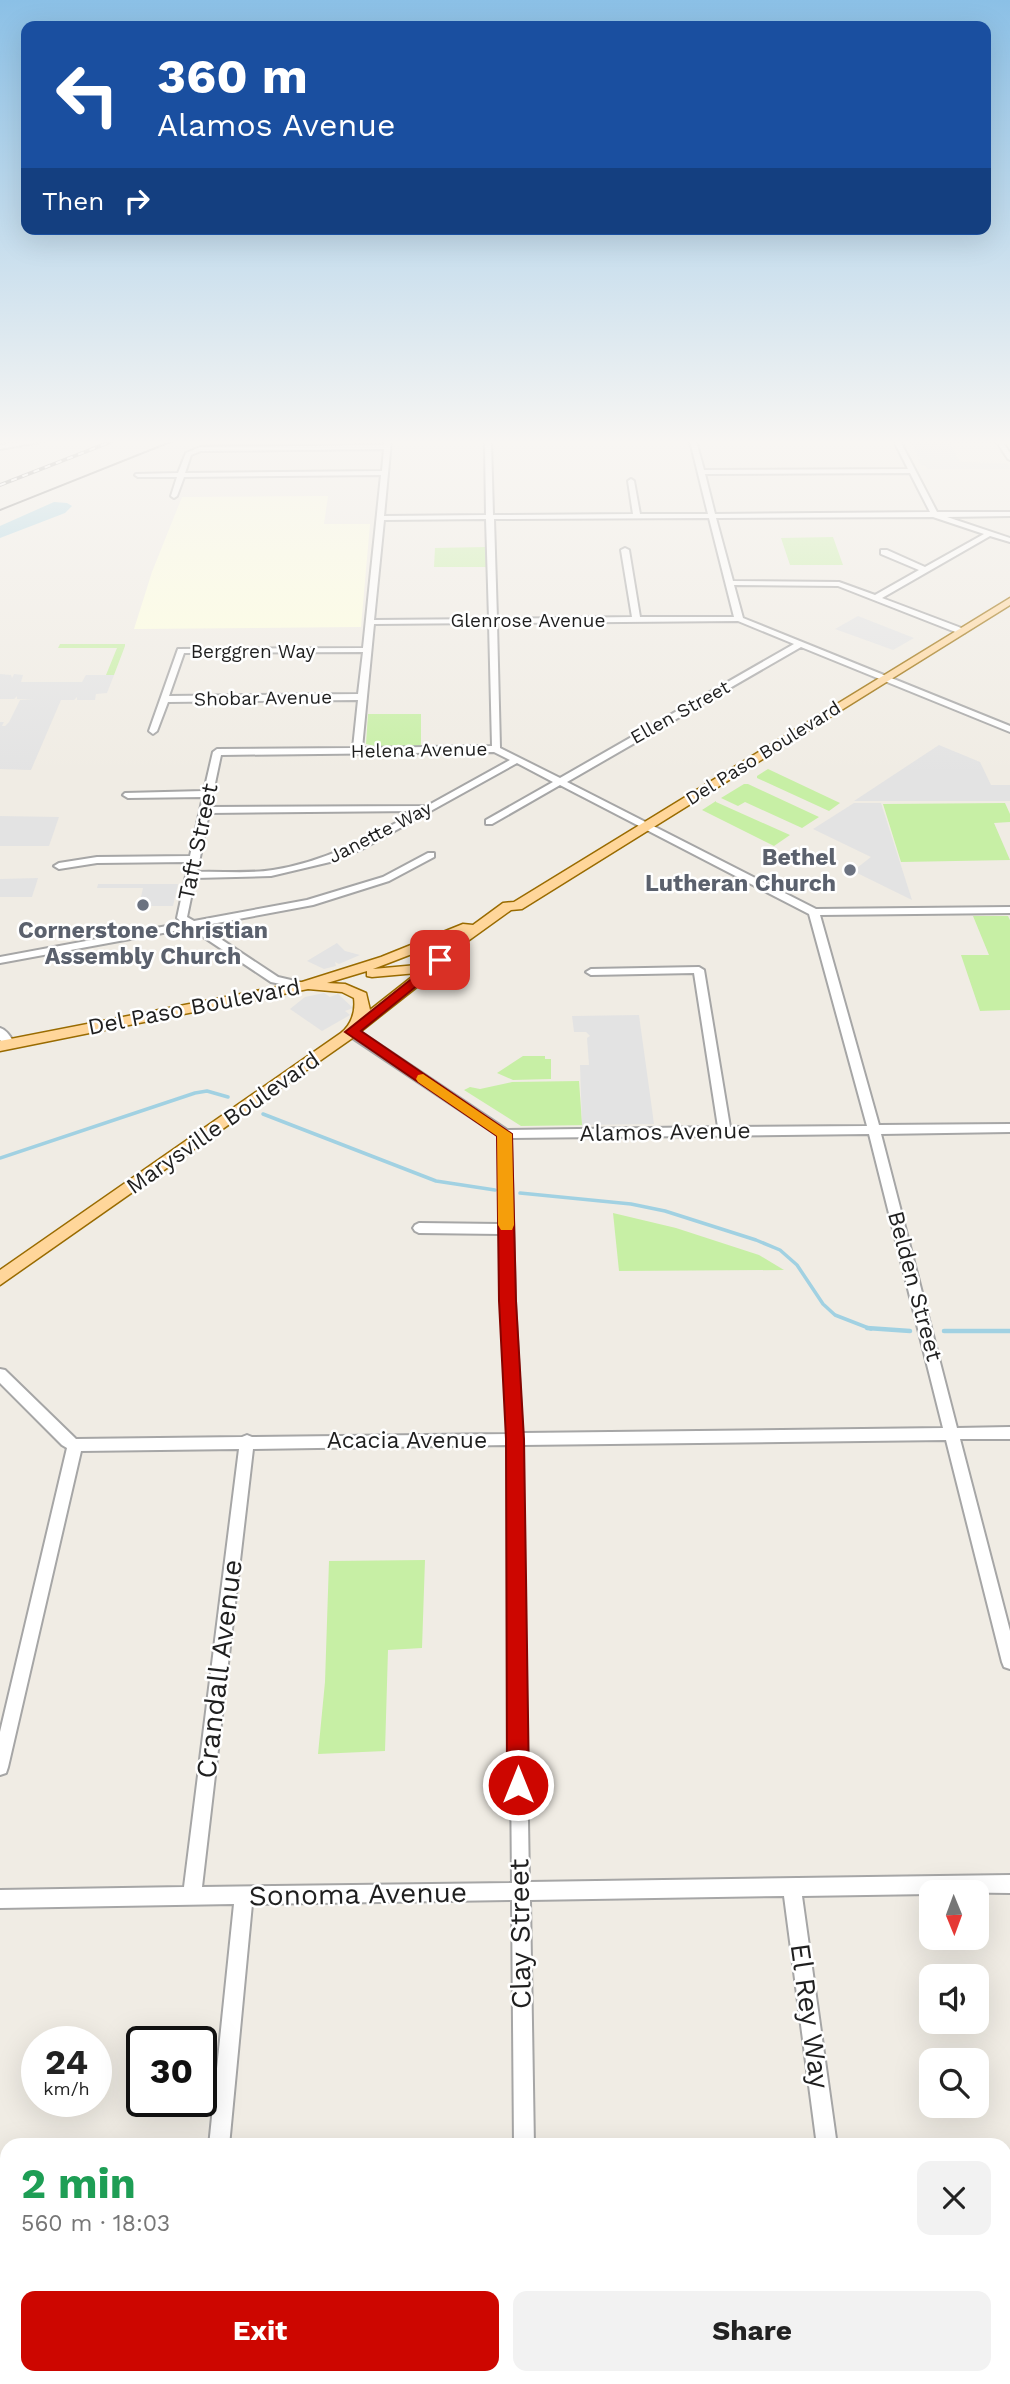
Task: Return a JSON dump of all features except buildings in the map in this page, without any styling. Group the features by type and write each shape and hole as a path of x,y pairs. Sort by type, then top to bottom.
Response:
{"main road":[{"name":"Del Paso Boulevard","path":"517,906 1010,601"},
{"name":"Marysville Boulevard","path":"0,1279 352,1032 436,964 453,958 518,912 517,906 508,906 440,954 436,964"},
{"name":"Del Paso Boulevard","path":"3,1041 304,986 386,960 496,915"},
{"path":"386,960 436,964"},
{"path":"304,986 387,970 436,964"},
{"path":"304,986 345,988 362,996 363,1010 352,1032"}],"street":[{"path":"357,751 376,552"},
{"path":"491,552 496,749"},
{"path":"625,552 636,620"},
{"path":"723,552 740,619"},
{"path":"885,552 925,570"},
{"path":"876,598 957,552"},
{"path":"731,583 834,583 961,631"},
{"name":"Glenrose Avenue","path":"369,622 740,619 1010,729"},
{"name":"Ellen Street","path":"489,822 558,780 801,644"},
{"name":"Berggren Way","path":"153,731 181,651 367,650"},
{"name":"Shobar Avenue","path":"164,699 362,697"},
{"name":"Helena Avenue","path":"217,752 496,749 645,825"},
{"name":"Taft Street","path":"217,752 182,918 275,980 304,986"},
{"name":"Janette Way","path":"191,875 256,874 309,866 359,847 517,760"},
{"path":"128,795 208,794"},
{"path":"205,810 429,808"},
{"path":"645,825 814,912 1010,910"},
{"path":"0,960 336,896 386,879 431,855"},
{"path":"59,866 97,860 194,859"},
{"name":"Belden Street","path":"814,912 874,1130 1010,1661"},
{"path":"591,972 699,970 725,1132"},
{"path":"352,1032 505,1134"},
{"name":"Alamos Avenue","path":"505,1134 1010,1128"},
{"name":"Clay Street","path":"505,1134 506,1229 515,1439 524,2138"},
{"path":"419,1228 506,1229"},
{"path":"0,1374 67,1441 75,1445 0,1767"},
{"name":"Acacia Avenue","path":"75,1445 1010,1433"},
{"name":"Crandall Avenue","path":"192,1896 247,1441"},
{"name":"Sonoma Avenue","path":"0,1899 1010,1884"},
{"name":"El Rey Way","path":"792,1887 826,2138"},
{"path":"220,2138 244,1895"}],"shaded area":[{"path":"160,552 368,552 361,627 134,629"},
{"path":"858,616 914,638 893,650 835,629"},
{"path":"0,674 11,675 12,678 14,674 23,675 21,682 82,682 86,675 114,675 107,693 96,694 95,700 77,700 77,697 74,700 61,700 31,770 0,769 0,722 4,722 2,726 5,726 9,722 20,700 34,700 17,699 17,696 14,699 0,699"},
{"path":"939,745 980,762 991,785 1010,785 1010,801 854,801"},
{"path":"854,803 881,803 912,900 853,871 871,857 813,829"},
{"path":"0,816 59,817 49,846 0,846"},
{"path":"38,878 32,897 0,897 0,879"},
{"path":"98,884 178,884 173,906 139,906 143,888 97,888"},
{"path":"337,943 345,951 360,955 339,964 335,962 336,966 324,969 307,961"},
{"path":"324,993 330,997 338,994 353,1008 345,1011 350,1015 322,1031 290,1009 305,997"},
{"path":"639,1015 654,1124 582,1125 580,1065 589,1065 587,1038 590,1036 586,1032 574,1032 572,1016"}],"green space":[{"path":"435,552 486,552 487,567 434,567"},
{"path":"786,552 838,552 843,565 790,565"},
{"path":"60,644 125,646 114,675 106,675 117,648 58,648"},
{"path":"368,714 421,714 421,746 379,747 366,744"},
{"path":"768,769 840,803 829,811 757,778"},
{"path":"744,784 819,817 802,828 745,802 738,806 721,798"},
{"path":"716,801 790,835 774,846 702,810"},
{"path":"1005,803 1010,822 994,823 1010,860 901,862 883,804"},
{"path":"973,916 1008,916 1010,920 1010,1010 980,1011 961,955 989,955"},
{"path":"523,1056 545,1056 545,1059 551,1059 551,1079 513,1080 497,1073"},
{"path":"579,1081 582,1123 590,1125 521,1126 464,1090 512,1082"},
{"path":"613,1213 676,1228 759,1255 784,1270 619,1271"},
{"path":"425,1560 422,1648 388,1650 385,1751 318,1754 325,1682 329,1561"}],"waterway":[{"path":"0,1158 195,1093 207,1091 228,1097"},
{"path":"263,1114 436,1181 495,1190"},
{"path":"520,1193 631,1204 665,1211 756,1240 780,1250 797,1265 823,1304 835,1315 869,1328"},
{"path":"869,1328 910,1331"},
{"path":"944,1331 1010,1331"}],"slow traffic":[{"path":"423,1079 505,1134 506,1225"}],"place":[{"name":"Bethel Lutheran Church","path":"850,870"},
{"name":"Cornerstone Christian Assembly Church","path":"143,905"}],"route":[{"path":"440,960 352,1032 505,1134 508,1301 515,1439 518,1785"}]}
